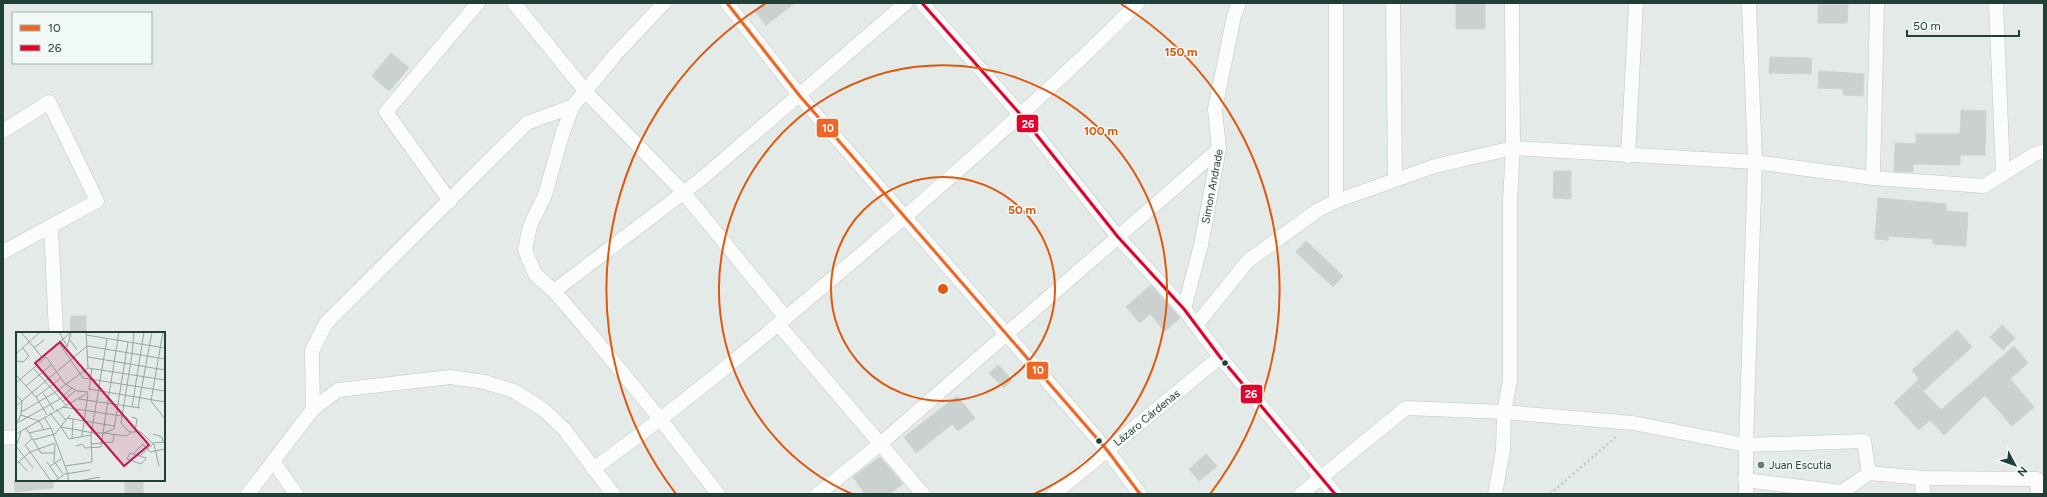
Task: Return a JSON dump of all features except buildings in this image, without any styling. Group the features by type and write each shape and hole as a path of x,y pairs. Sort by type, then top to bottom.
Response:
{"street":[{"path":"450,201 386,112 478,3"},
{"path":"514,3 586,92 683,192 879,445 923,494"},
{"path":"664,3 616,55 573,106 563,132 545,195 530,226 525,250 535,274 554,291 661,420 718,494"},
{"path":"727,3 799,95 1107,450 1140,494"},
{"path":"554,291 700,180 906,3"},
{"path":"922,3 1020,114 1118,237 1184,309 1220,358 1335,494"},
{"path":"593,470 661,420 782,321 904,217 1020,114 1138,3"},
{"name":"Simon Andrade","path":"1184,309 1202,245 1219,149 1216,110 1234,16 1239,3"},
{"path":"1336,3 1336,201"},
{"path":"1393,3 1395,179"},
{"path":"1495,494 1503,450 1504,412 1510,380 1510,200 1513,148 1512,3"},
{"path":"1628,156 1636,3"},
{"path":"1749,3 1755,162 1746,487 1843,493 1869,473 1922,478 2037,479 2038,494"},
{"path":"1873,178 1877,3"},
{"path":"1996,3 2004,174"},
{"path":"3,131 49,102 97,201 3,252"},
{"path":"313,409 312,351 326,323 527,123 573,106"},
{"path":"1196,326 1248,261 1318,210 1336,201 1435,166 1513,148 1628,156 1755,162 1873,178 1984,186 2044,151"},
{"path":"818,494 879,445 1219,149"},
{"path":"51,226 56,332"},
{"name":"Lázaro Cárdenas","path":"1054,494 1220,358"},
{"path":"248,494 313,409 338,390 450,377 485,382 514,391 544,410 564,429 593,470 613,494"},
{"path":"1301,494 1406,408 1504,412 1633,423 1746,445 1864,441 1869,473"},
{"path":"3,438 16,437"},
{"path":"273,461 296,494"},
{"path":"1922,478 1923,494"}],"path":[{"path":"1550,494 1633,423"}],"transit line":[{"name":"10","path":"727,3 799,95 1107,450 1140,494"},
{"name":"26","path":"922,3 1020,114 1118,237 1184,309 1220,357 1335,494"}],"place":[{"name":"Juan Escutia","path":"1761,465"}]}
